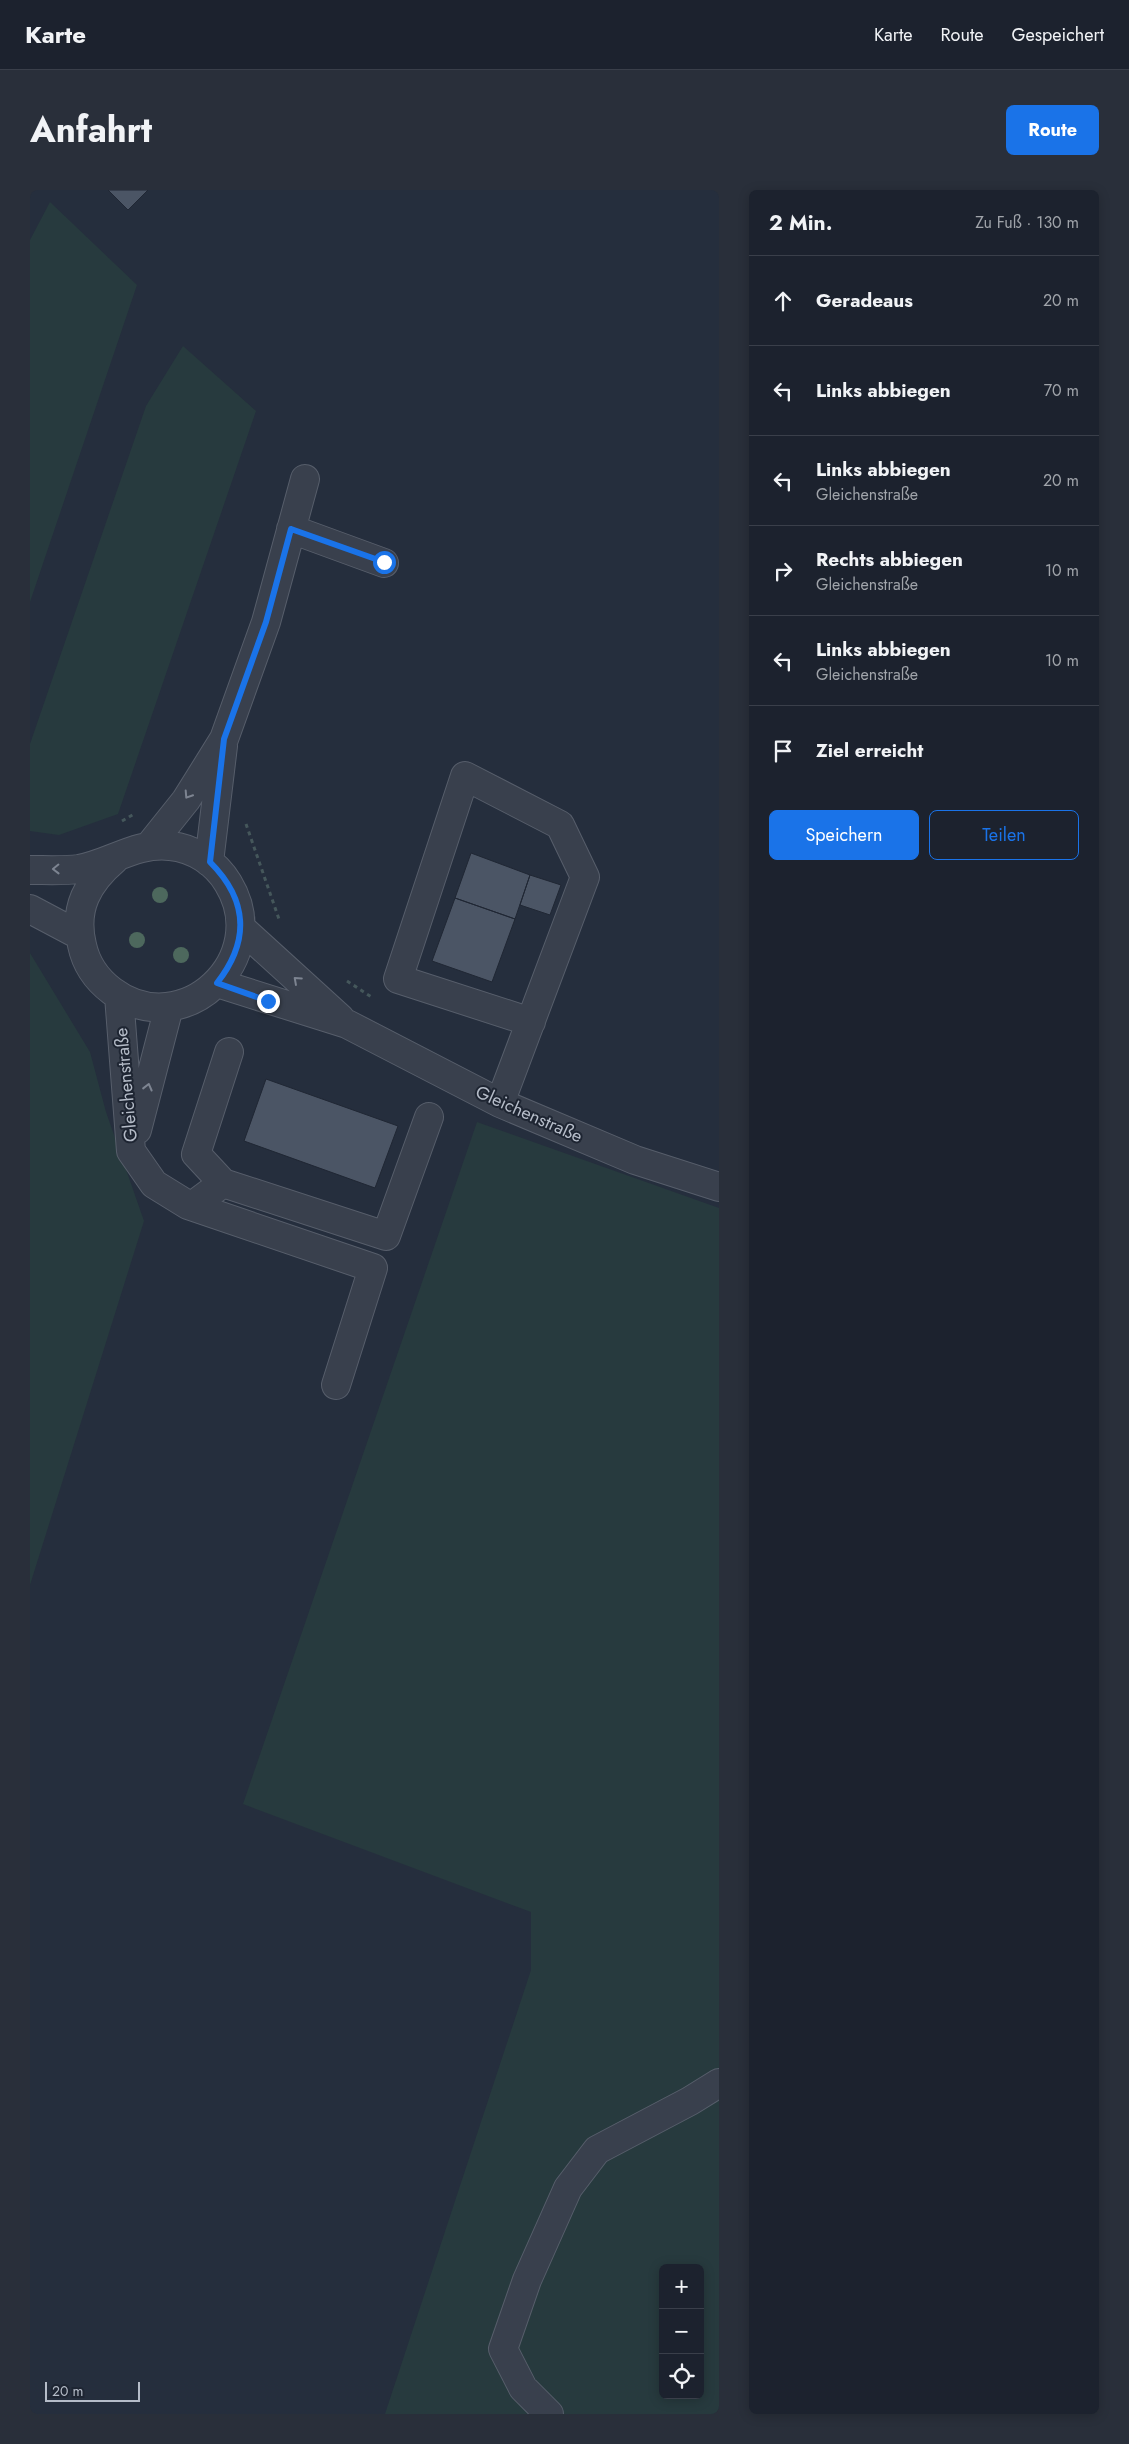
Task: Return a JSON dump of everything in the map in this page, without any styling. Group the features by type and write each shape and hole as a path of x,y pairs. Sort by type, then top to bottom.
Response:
{"street":[{"path":"150,845 186,800 224,739 266,622 305,479"},
{"path":"291,529 384,562"},
{"path":"210,862 224,739"},
{"path":"500,1103 531,1022 585,877 560,825 465,776 398,978 531,1022"},
{"name":"Gleichenstraße","path":"150,845 171,846 191,851 210,862 223,875 233,891 239,909 241,928 238,948 230,967 217,983 202,994 187,1002 169,1007 151,1007 135,1003 119,996 104,985 92,970 84,953 79,935 80,913 86,892 98,873 115,859 132,850 150,845"},
{"name":"Gleichenstraße","path":"30,870 79,869 115,859"},
{"path":"30,909 79,935"},
{"name":"Gleichenstraße","path":"241,928 347,1024"},
{"name":"Gleichenstraße","path":"217,983 347,1024 500,1103 635,1160 719,1187"},
{"name":"Gleichenstraße","path":"119,996 131,1151"},
{"name":"Gleichenstraße","path":"131,1151 169,1007"},
{"path":"229,1052 196,1154 223,1183 386,1236 429,1117"},
{"path":"131,1151 154,1184 192,1206 373,1268 336,1384"},
{"path":"192,1206 223,1183"},
{"path":"549,2414 523,2388 503,2349 527,2280 568,2188 597,2150 719,2084"}],"green space":[{"path":"50,202 137,285 30,602 30,240"},
{"path":"183,346 256,411 118,814 59,835 30,831 30,744 146,406"},
{"path":"30,953 90,1052 106,1112 144,1221 30,1585"},
{"path":"477,1122 719,1208 719,2414 385,2414 531,1970 531,1912 243,1804"}],"building":[{"path":"108,190 148,190 128,210"},
{"path":"471,853 530,875 515,919 455,898"},
{"path":"530,875 561,885 550,915 520,905"},
{"path":"455,898 515,919 492,982 432,961"},
{"path":"266,1079 398,1126 375,1188 244,1141"}],"route":[{"path":"268,1001 217,983 230,967 238,948 241,928 239,909 233,891 223,875 210,862 224,739 266,622 291,529 384,562"}]}
